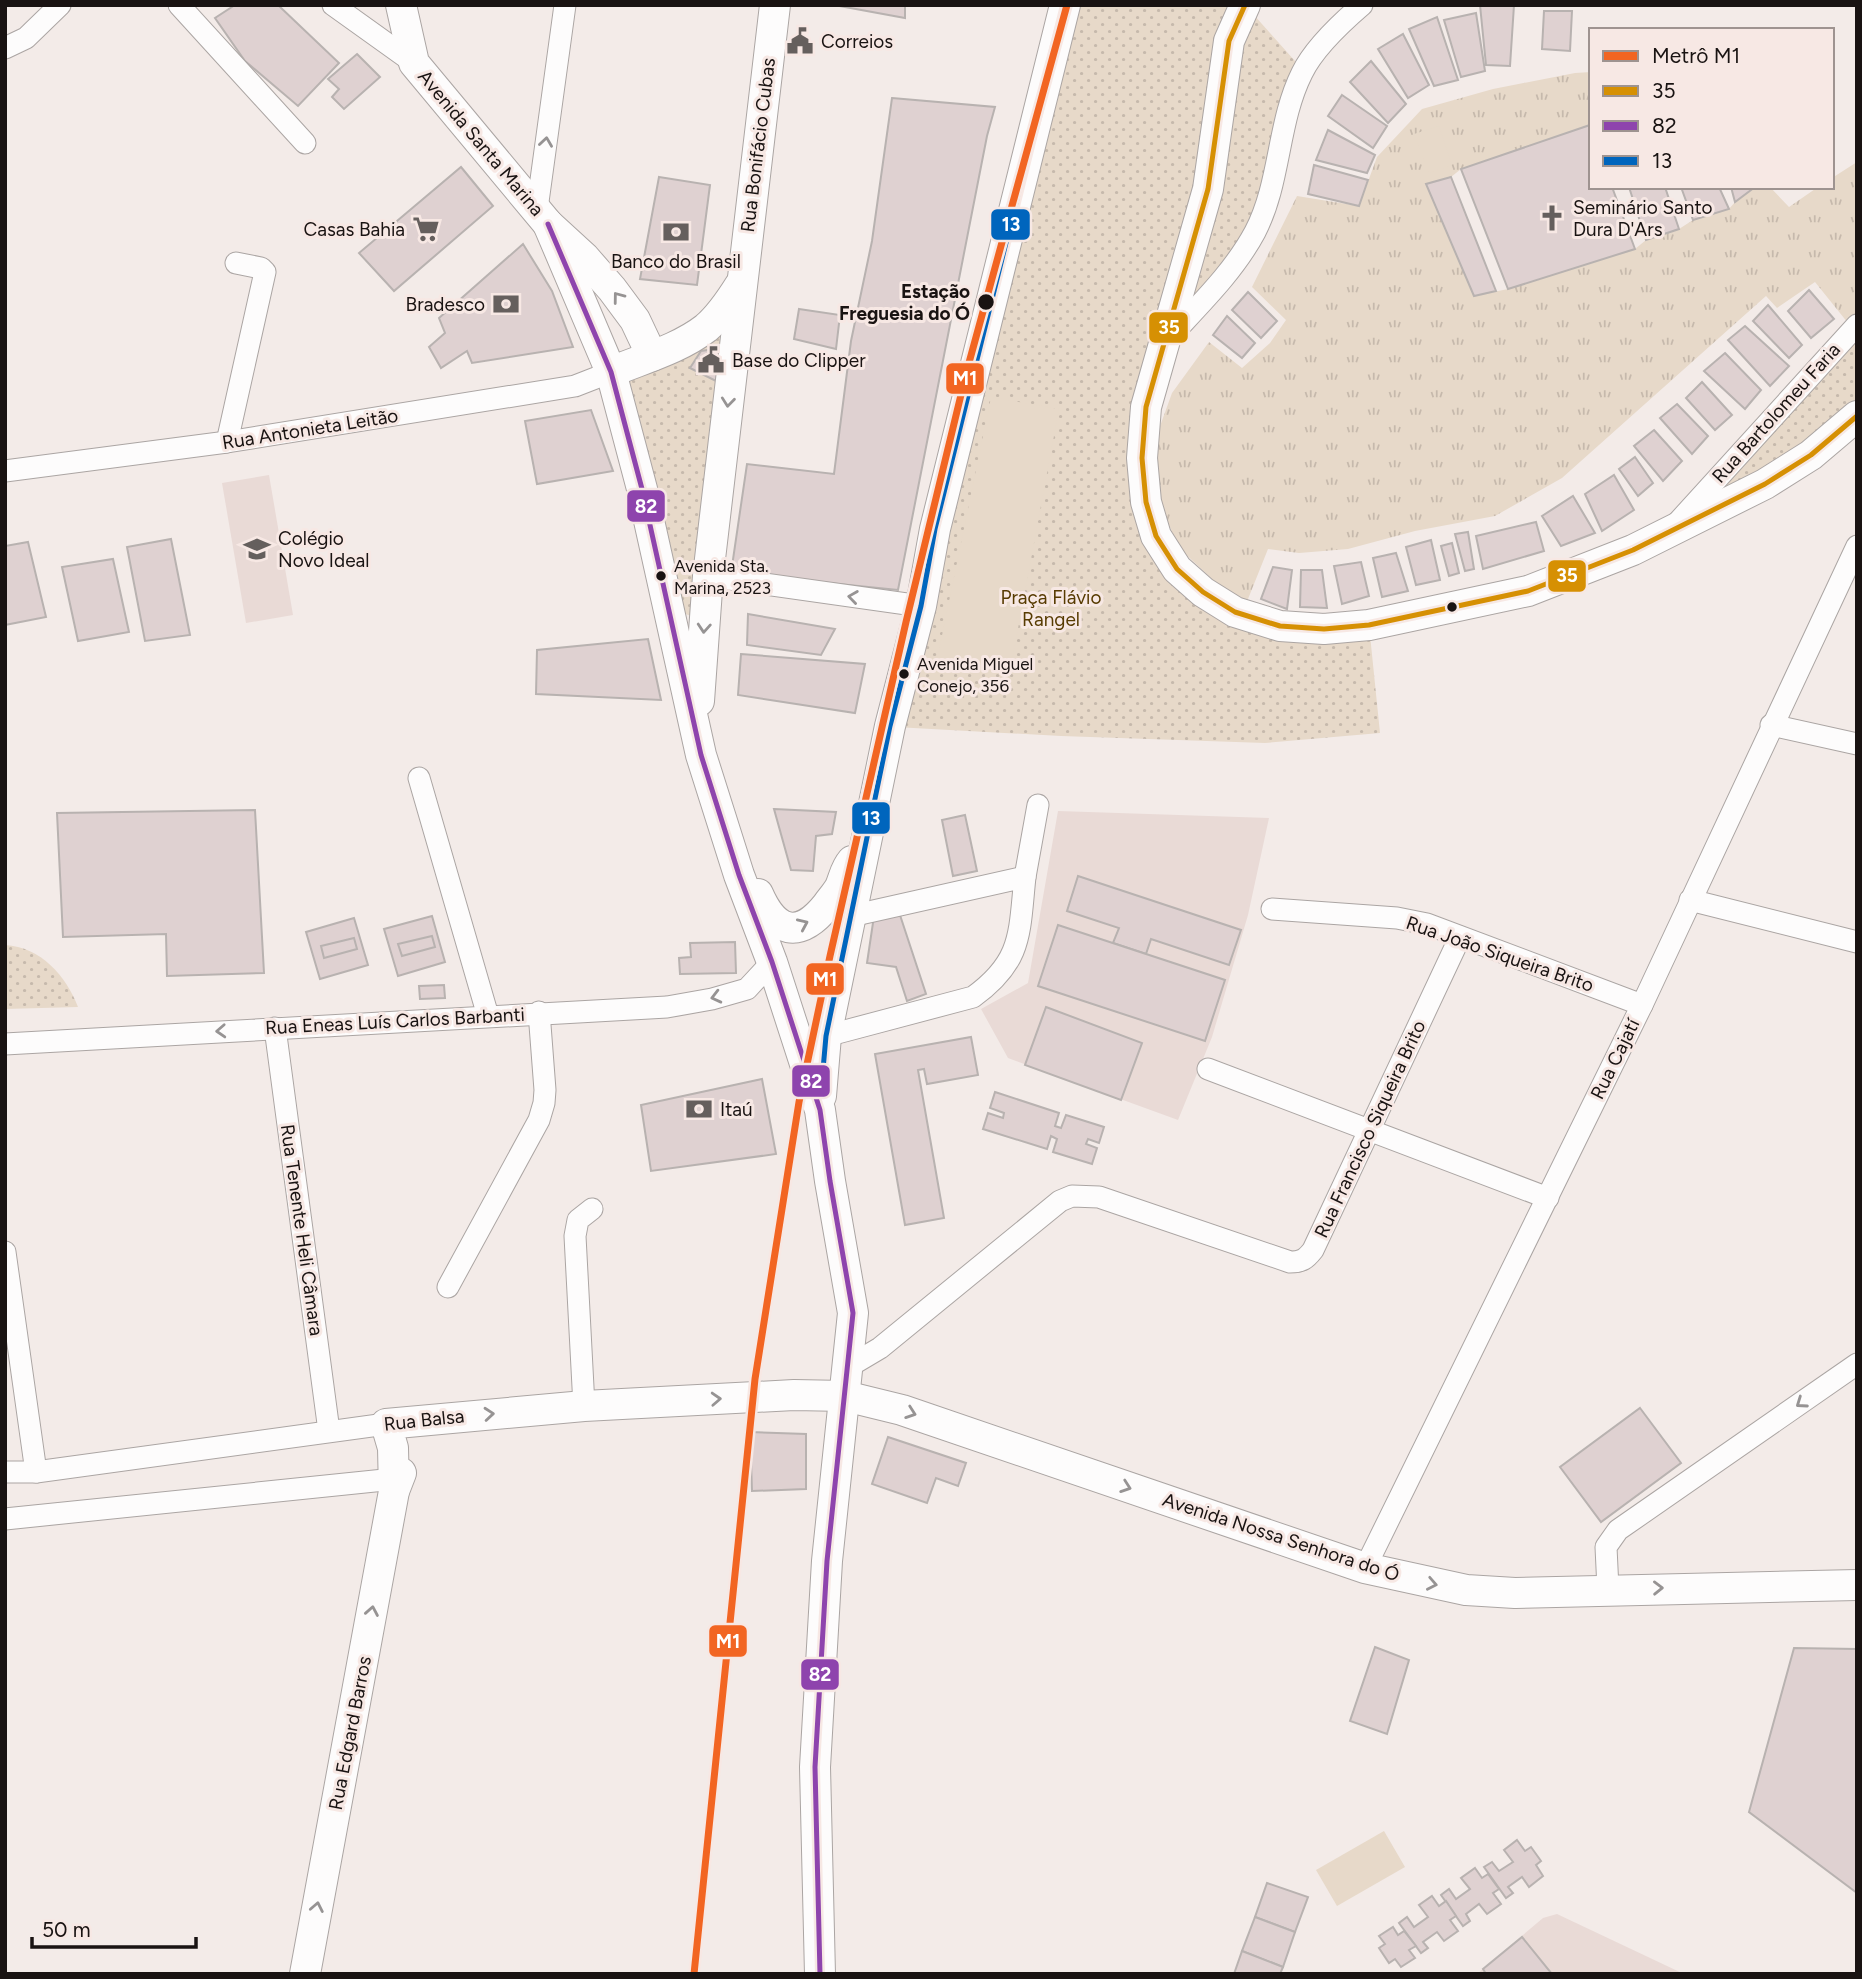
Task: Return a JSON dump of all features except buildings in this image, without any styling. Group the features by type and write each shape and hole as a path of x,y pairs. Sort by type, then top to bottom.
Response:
{"main road":[{"path":"401,5 414,63"},
{"name":"Rua Bonifácio Cubas","path":"697,740 708,576 740,285 775,5"},
{"path":"820,1110 826,1036 890,726 1065,5"},
{"path":"1245,5 1229,41 1208,189 1146,407 1142,458 1146,502 1156,536 1177,569 1203,592 1236,612 1280,626 1324,629 1369,625 1528,591 1633,550 1765,484 1811,454 1857,416"},
{"name":"Avenida Santa Marina","path":"414,63 542,217 584,257 612,289 635,320 652,356"},
{"name":"Avenida Santa Marina","path":"542,217 611,372 642,489 697,740 738,875 772,962 820,1110 853,1313 827,1561 816,1767 820,1974"},
{"name":"Rua Bonifácio Cubas","path":"611,372 685,341 706,328 724,310 740,285"},
{"path":"738,875 753,884 765,910 777,924 791,929 801,928 820,913 839,889 849,864 864,850"},
{"name":"Rua Balsa","path":"386,1424 584,1406 793,1395 845,1396"},
{"name":"Avenida Nossa Senhora do Ó","path":"845,1396 902,1410 1365,1568 1466,1590 1515,1593 1857,1585"},
{"name":"Rua Edgard Barros","path":"394,1485 421,1420"},
{"name":"Rua Edgard Barros","path":"305,1974 394,1485 393,1448 386,1424"}],"street":[{"path":"5,48 26,38 60,5"},
{"path":"179,5 305,143"},
{"path":"333,5 414,63"},
{"path":"542,217 565,5"},
{"path":"1164,344 1225,276 1255,231 1277,170 1291,99 1303,70 1337,26 1362,5"},
{"path":"227,442 265,272 261,268 236,263"},
{"name":"Rua Bartolomeu Faria","path":"1667,533 1857,324"},
{"name":"Rua Antonieta Leitão","path":"5,471 227,442 575,386 611,372"},
{"name":"Rua Cajatí","path":"1365,1568 1642,1005 1772,724 1854,558"},
{"path":"708,576 921,606"},
{"path":"1772,724 1857,744"},
{"path":"419,778 488,1016"},
{"path":"826,1036 974,997 993,982 1007,966 1018,941 1025,877 1038,805"},
{"path":"851,916 1025,877"},
{"path":"1690,901 1857,942"},
{"name":"Rua João Siqueira Brito","path":"1272,909 1397,918 1427,925 1642,1005"},
{"name":"Rua Francisco Siqueira Brito","path":"848,1367 880,1348 1060,1201 1072,1196 1099,1197 1290,1262 1300,1262 1313,1250 1460,937"},
{"name":"Rua Eneas Luís Carlos Barbanti","path":"5,1044 539,1012 667,1007 747,989 772,962"},
{"path":"448,1287 539,1120 545,1090 539,1012"},
{"name":"Rua Tenente Heli Câmara","path":"275,1028 329,1431"},
{"path":"1208,1069 1548,1198"},
{"path":"584,1406 575,1236 578,1220 592,1209"},
{"path":"5,1252 36,1472"},
{"path":"1608,1589 1606,1547 1618,1530 1857,1364"},
{"name":"Rua Balsa","path":"5,1472 36,1472 386,1424"},
{"path":"5,1519 394,1485"}],"shaded area":[{"name":"Colégio Novo Ideal","path":"269,475 293,615 246,623 222,483"},
{"path":"1058,811 1269,818 1248,915 1212,1037 1178,1120 1008,1058 981,1009 1028,983"},
{"path":"1557,1914 1684,1974 1477,1974 1543,1918"}],"green space":[{"name":"Praça Flávio Rangel","path":"1074,5 1245,5 1303,70 1255,231 1164,344 1146,407 1156,536 1244,609 1369,625 1380,733 1265,743 895,727"},
{"path":"1589,72 1589,125 1461,169 1451,177 1427,184 1474,296 1508,289 1635,249 1646,240 1679,229 1693,220 1729,209 1752,189 1772,189 1789,207 1815,189 1834,189 1834,177 1857,162 1857,325 1852,328 1815,282 1777,308 1766,296 1562,478 1495,516 1415,531 1348,549 1299,553 1268,549 1244,609 1179,548 1161,506 1155,440 1172,393 1209,342 1242,368 1270,343 1286,320 1252,287 1297,196 1359,206 1377,157 1422,109 1493,89"},
{"path":"1439,126 1452,165 1429,173 1414,134"},
{"path":"740,285 697,618 668,608 611,372 652,356"},
{"path":"1857,325 1857,416 1667,533"},
{"path":"991,397 1059,409 1011,666 937,660"},
{"path":"5,945 30,951 41,957 59,974 78,1007 5,1009"},
{"path":"1384,1831 1405,1867 1337,1906 1316,1870"}],"metro line":[{"name":"M1","path":"694,1974 755,1379 799,1102 906,622 967,370 1067,5"}],"transit line":[{"name":"13","path":"821,1092 826,1036 890,726 921,606 935,529 1065,5"},
{"name":"35","path":"1245,5 1229,41 1208,189 1146,407 1142,458 1146,502 1156,536 1177,569 1203,592 1235,612 1280,626 1324,629 1369,625 1528,591 1633,550 1765,484 1811,455 1857,416"},
{"name":"82","path":"548,224 611,372 642,489 701,755 739,875 772,962 820,1110 853,1313 827,1561 815,1767 820,1974"}],"place":[{"name":"Correios","path":"800,41"},
{"name":"Seminário Santo Dura D'Ars","path":"1552,218"},
{"name":"Casas Bahia","path":"426,229"},
{"name":"Banco do Brasil","path":"676,232"},
{"name":"Estação Freguesia do Ó","path":"986,302"},
{"name":"Bradesco","path":"506,304"},
{"name":"Base do Clipper","path":"711,360"},
{"name":"Colégio Novo Ideal","path":"257,549"},
{"name":"Avenida Sta. Marina, 2523","path":"661,576"},
{"name":"Avenida Miguel Conejo, 356","path":"904,674"},
{"name":"Itaú","path":"699,1109"}]}
